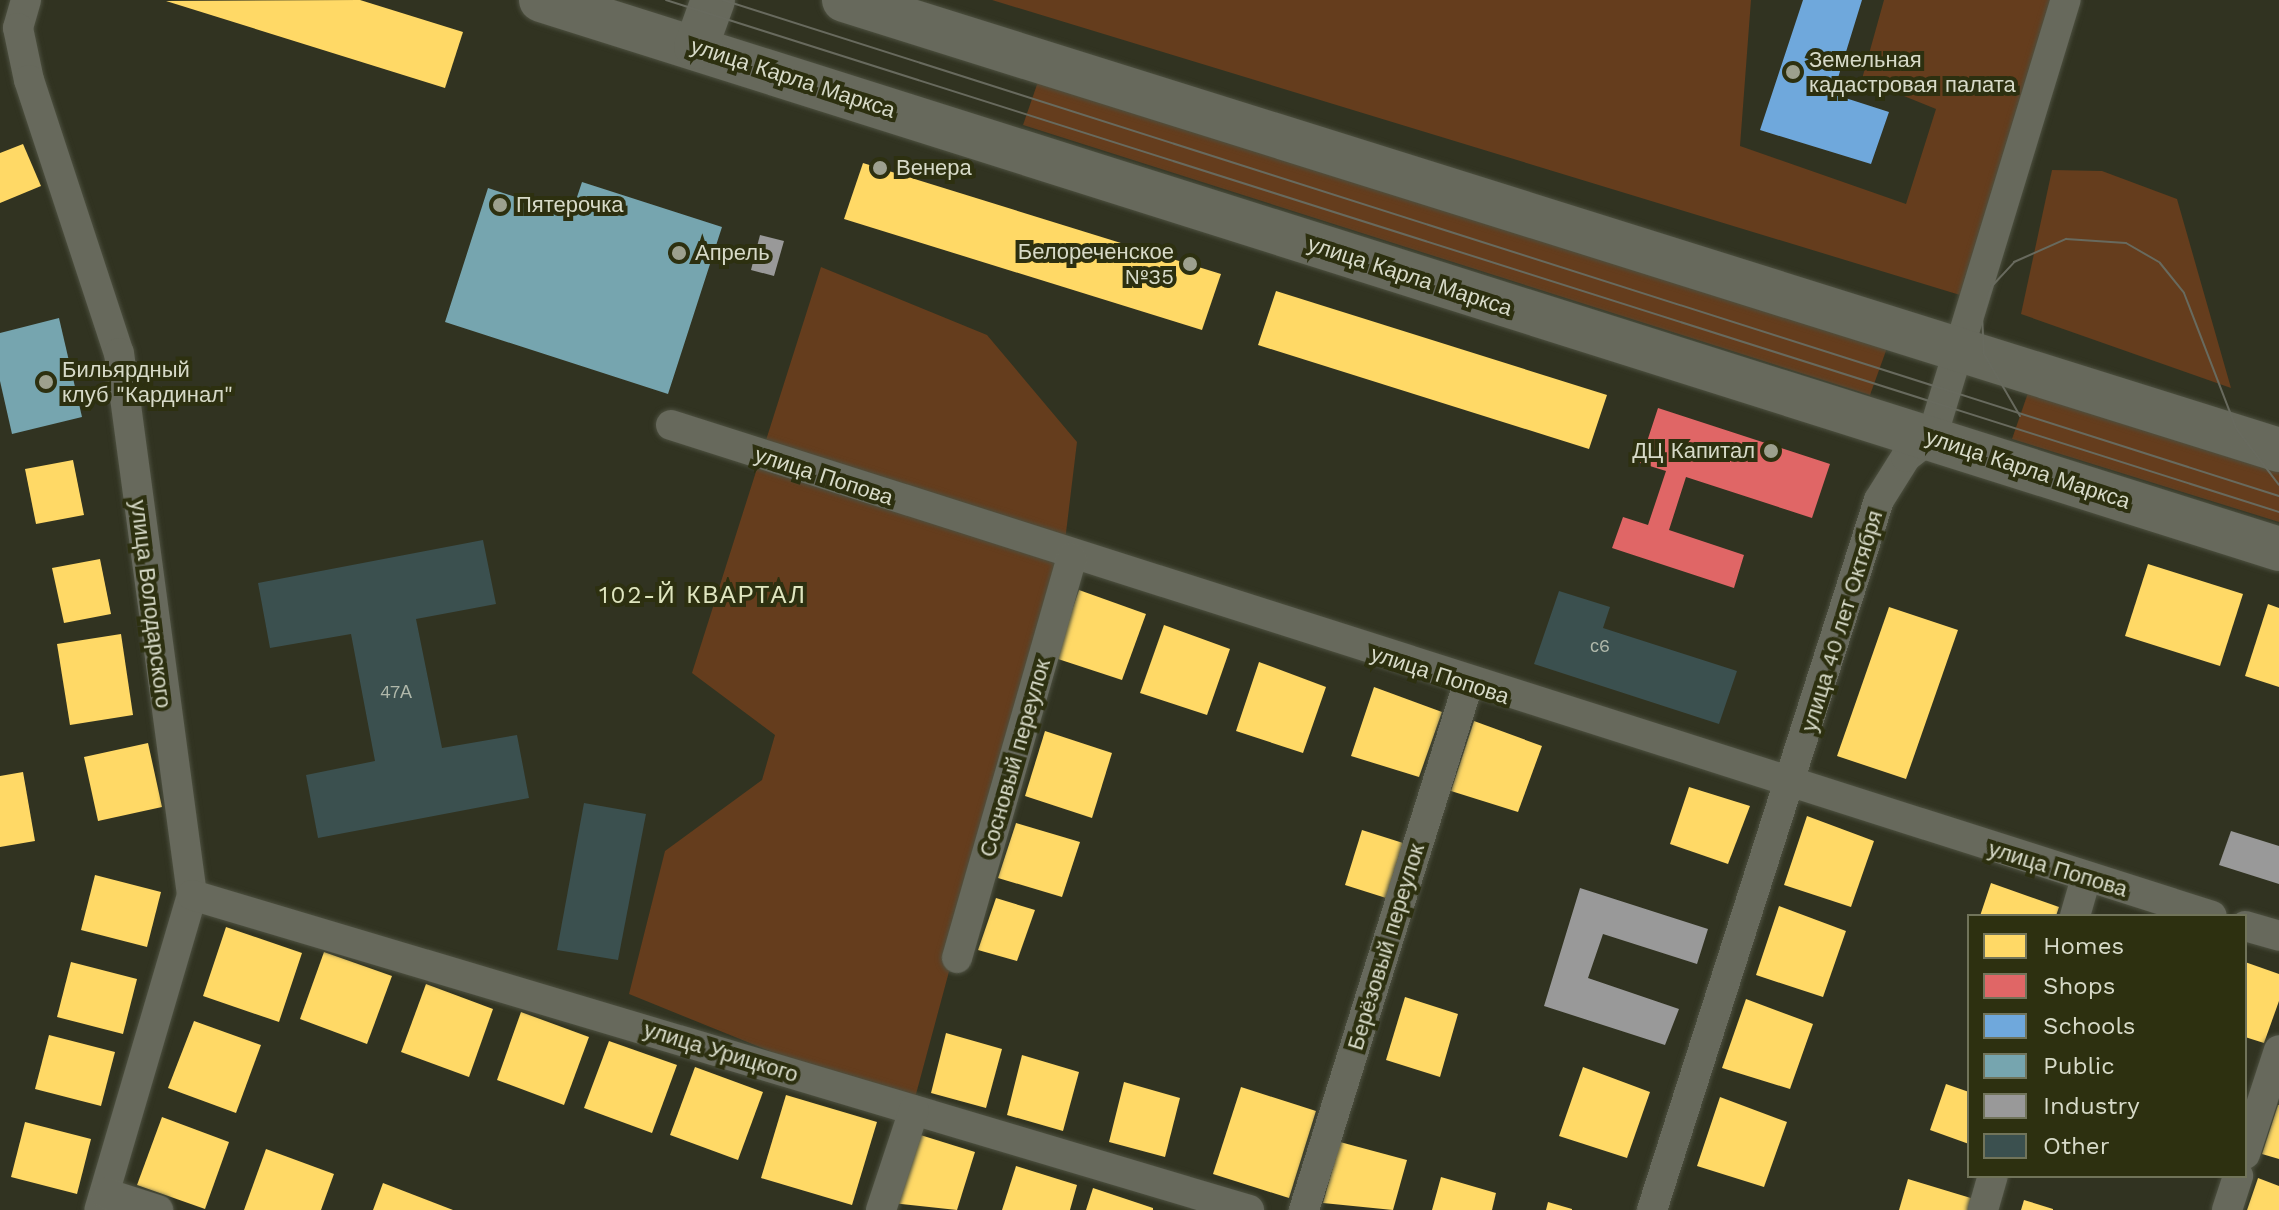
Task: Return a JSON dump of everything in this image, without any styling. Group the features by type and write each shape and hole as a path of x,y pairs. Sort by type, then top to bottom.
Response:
{"street":[{"name":"улица Володарского","path":"26,0 18,28 29,80 119,353 192,895 102,1201"},
{"name":"улица Карла Маркса","path":"541,0 627,12 696,47 1637,351 1932,437 2279,549"},
{"path":"696,47 713,0"},
{"path":"844,0 1960,345 2279,450"},
{"path":"1932,437 2066,0"},
{"name":"улица Попова","path":"671,425 1072,558 1791,787 2205,914"},
{"name":"улица 40 лет Октября","path":"1652,1210 1791,787 1879,500 1906,457 1932,437"},
{"name":"Сосновый переулок","path":"957,958 1072,558"},
{"name":"Берёзовый переулок","path":"1304,1210 1468,684"},
{"path":"2076,914 2086,878"},
{"name":"улица Урицкого","path":"192,895 1249,1210"},
{"path":"2247,927 2279,936"},
{"path":"2247,1148 2279,1050"},
{"path":"881,1210 914,1110"},
{"path":"1983,1210 1992,1178"},
{"path":"2227,1210 2237,1178"},
{"path":"102,1201 158,1210"}],"shaded area":[{"path":"992,0 1751,0 1740,146 1906,204 1936,109 1862,79 1884,0 2055,0 1960,295"},
{"path":"1041,73 1887,348 1870,395 1023,125"},
{"path":"2052,170 2102,171 2177,199 2231,388 2021,314"},
{"path":"821,267 987,335 1077,442 1065,541 912,1109 629,994 665,851 762,780 775,735 692,673"},
{"path":"2029,390 2279,470 2279,522 2012,439"}],"building: Homes":[{"path":"360,0 463,32 445,88 166,1"},
{"path":"23,144 41,186 0,203 0,153"},
{"path":"863,163 1221,274 1202,330 844,219"},
{"path":"1276,291 1607,395 1589,449 1258,345"},
{"path":"73,460 84,515 36,524 25,469"},
{"path":"100,559 111,614 64,623 52,568"},
{"path":"2148,564 2243,594 2220,666 2125,636"},
{"path":"1079,590 1146,614 1122,680 1055,658"},
{"path":"2268,604 2279,608 2279,687 2245,676"},
{"path":"1889,607 1958,630 1906,779 1837,756"},
{"path":"1164,625 1230,649 1207,715 1140,693"},
{"path":"121,634 133,715 70,725 57,644"},
{"path":"1259,662 1326,687 1303,753 1236,731"},
{"path":"1374,687 1442,712 1419,777 1351,756"},
{"path":"1474,721 1542,746 1518,812 1451,791"},
{"path":"1045,731 1112,753 1092,818 1025,796"},
{"path":"148,743 162,807 98,821 84,757"},
{"path":"23,772 35,841 0,847 0,776"},
{"path":"1689,787 1750,806 1728,864 1670,844"},
{"path":"1807,816 1874,841 1851,907 1784,885"},
{"path":"1016,823 1080,842 1062,897 998,878"},
{"path":"1362,830 1403,843 1386,898 1345,885"},
{"path":"95,875 161,892 147,947 81,930"},
{"path":"1991,883 2059,907 2057,914 1981,914"},
{"path":"996,898 1035,910 1017,961 978,950"},
{"path":"1779,906 1846,931 1823,997 1756,975"},
{"path":"226,927 302,953 279,1022 203,996"},
{"path":"324,952 392,976 367,1044 300,1019"},
{"path":"71,962 137,979 123,1034 57,1017"},
{"path":"2247,963 2279,974 2279,1001 2264,1043 2247,1038"},
{"path":"426,984 493,1009 469,1077 401,1052"},
{"path":"1405,997 1458,1014 1440,1077 1386,1060"},
{"path":"1746,999 1813,1024 1790,1089 1722,1068"},
{"path":"521,1012 589,1037 564,1105 497,1080"},
{"path":"194,1021 261,1045 236,1113 168,1088"},
{"path":"946,1033 1002,1049 986,1108 931,1093"},
{"path":"49,1035 115,1052 101,1106 35,1089"},
{"path":"609,1041 677,1065 652,1133 584,1108"},
{"path":"1022,1055 1079,1072 1063,1131 1007,1115"},
{"path":"695,1067 763,1092 738,1160 670,1135"},
{"path":"1583,1067 1650,1092 1627,1158 1559,1136"},
{"path":"1124,1082 1180,1098 1165,1157 1109,1142"},
{"path":"1946,1084 1967,1091 1967,1143 1930,1130"},
{"path":"1241,1087 1316,1111 1289,1198 1213,1174"},
{"path":"786,1095 877,1122 852,1205 761,1178"},
{"path":"1720,1097 1787,1122 1764,1187 1697,1166"},
{"path":"2279,1105 2279,1159 2262,1154"},
{"path":"162,1117 229,1142 205,1209 137,1185"},
{"path":"25,1122 91,1139 77,1194 11,1177"},
{"path":"914,1133 975,1152 957,1210 892,1203"},
{"path":"1340,1142 1407,1160 1393,1210 1323,1203"},
{"path":"266,1149 334,1174 321,1210 244,1210"},
{"path":"1016,1166 1077,1185 1070,1210 1002,1210"},
{"path":"1441,1177 1496,1193 1492,1210 1432,1210"},
{"path":"2258,1178 2279,1186 2279,1210 2247,1210"},
{"path":"1908,1179 1974,1199 1971,1210 1899,1210"},
{"path":"383,1183 453,1210 373,1210"},
{"path":"1093,1188 1153,1208 1153,1210 1086,1210"},
{"path":"2024,1200 2053,1209 2053,1210 2021,1210"},
{"path":"1548,1202 1572,1209 1572,1210 1546,1210"}],"building: Shops":[{"path":"1658,408 1830,464 1812,518 1686,477 1669,530 1744,555 1734,588 1612,548 1623,517 1648,525 1666,471 1640,463"}],"building: Schools":[{"path":"1803,0 1862,0 1833,94 1889,112 1871,164 1760,130"}],"building: Public":[{"path":"582,182 722,227 668,394 445,322 488,188 571,215"},
{"path":"59,318 82,417 12,434 0,381 0,333"}],"building: Industry":[{"path":"760,235 784,241 774,276 751,270"},
{"path":"2231,831 2279,846 2279,884 2219,865"},
{"path":"1580,888 1708,929 1697,964 1603,934 1588,978 1679,1009 1665,1045 1544,1006"}],"building: Other":[{"path":"483,540 496,604 416,619 442,748 517,735 529,798 318,838 306,775 375,761 351,634 270,648 258,583"},
{"path":"1559,591 1610,607 1603,628 1737,671 1719,724 1534,664"},
{"path":"584,803 646,814 618,960 557,950"}],"tram line":[{"path":"666,0 2279,512"},
{"path":"723,0 2279,496"},
{"path":"2020,416 1984,354 1982,318 1992,286 2014,262 2066,239 2126,243 2160,263 2184,293 2236,428 2279,485"}],"place":[{"name":"Земельная кадастровая палата","path":"1793,72"},
{"name":"Венера","path":"880,168"},
{"name":"Пятерочка","path":"500,205"},
{"name":"Апрель","path":"679,253"},
{"name":"Белореченское №35","path":"1190,264"},
{"name":"Бильярдный клуб \"Кардинал\"","path":"46,382"},
{"name":"ДЦ Капитал","path":"1771,451"}],"district":[{"name":"102-Й КВАРТАЛ","path":"703,596"}]}
